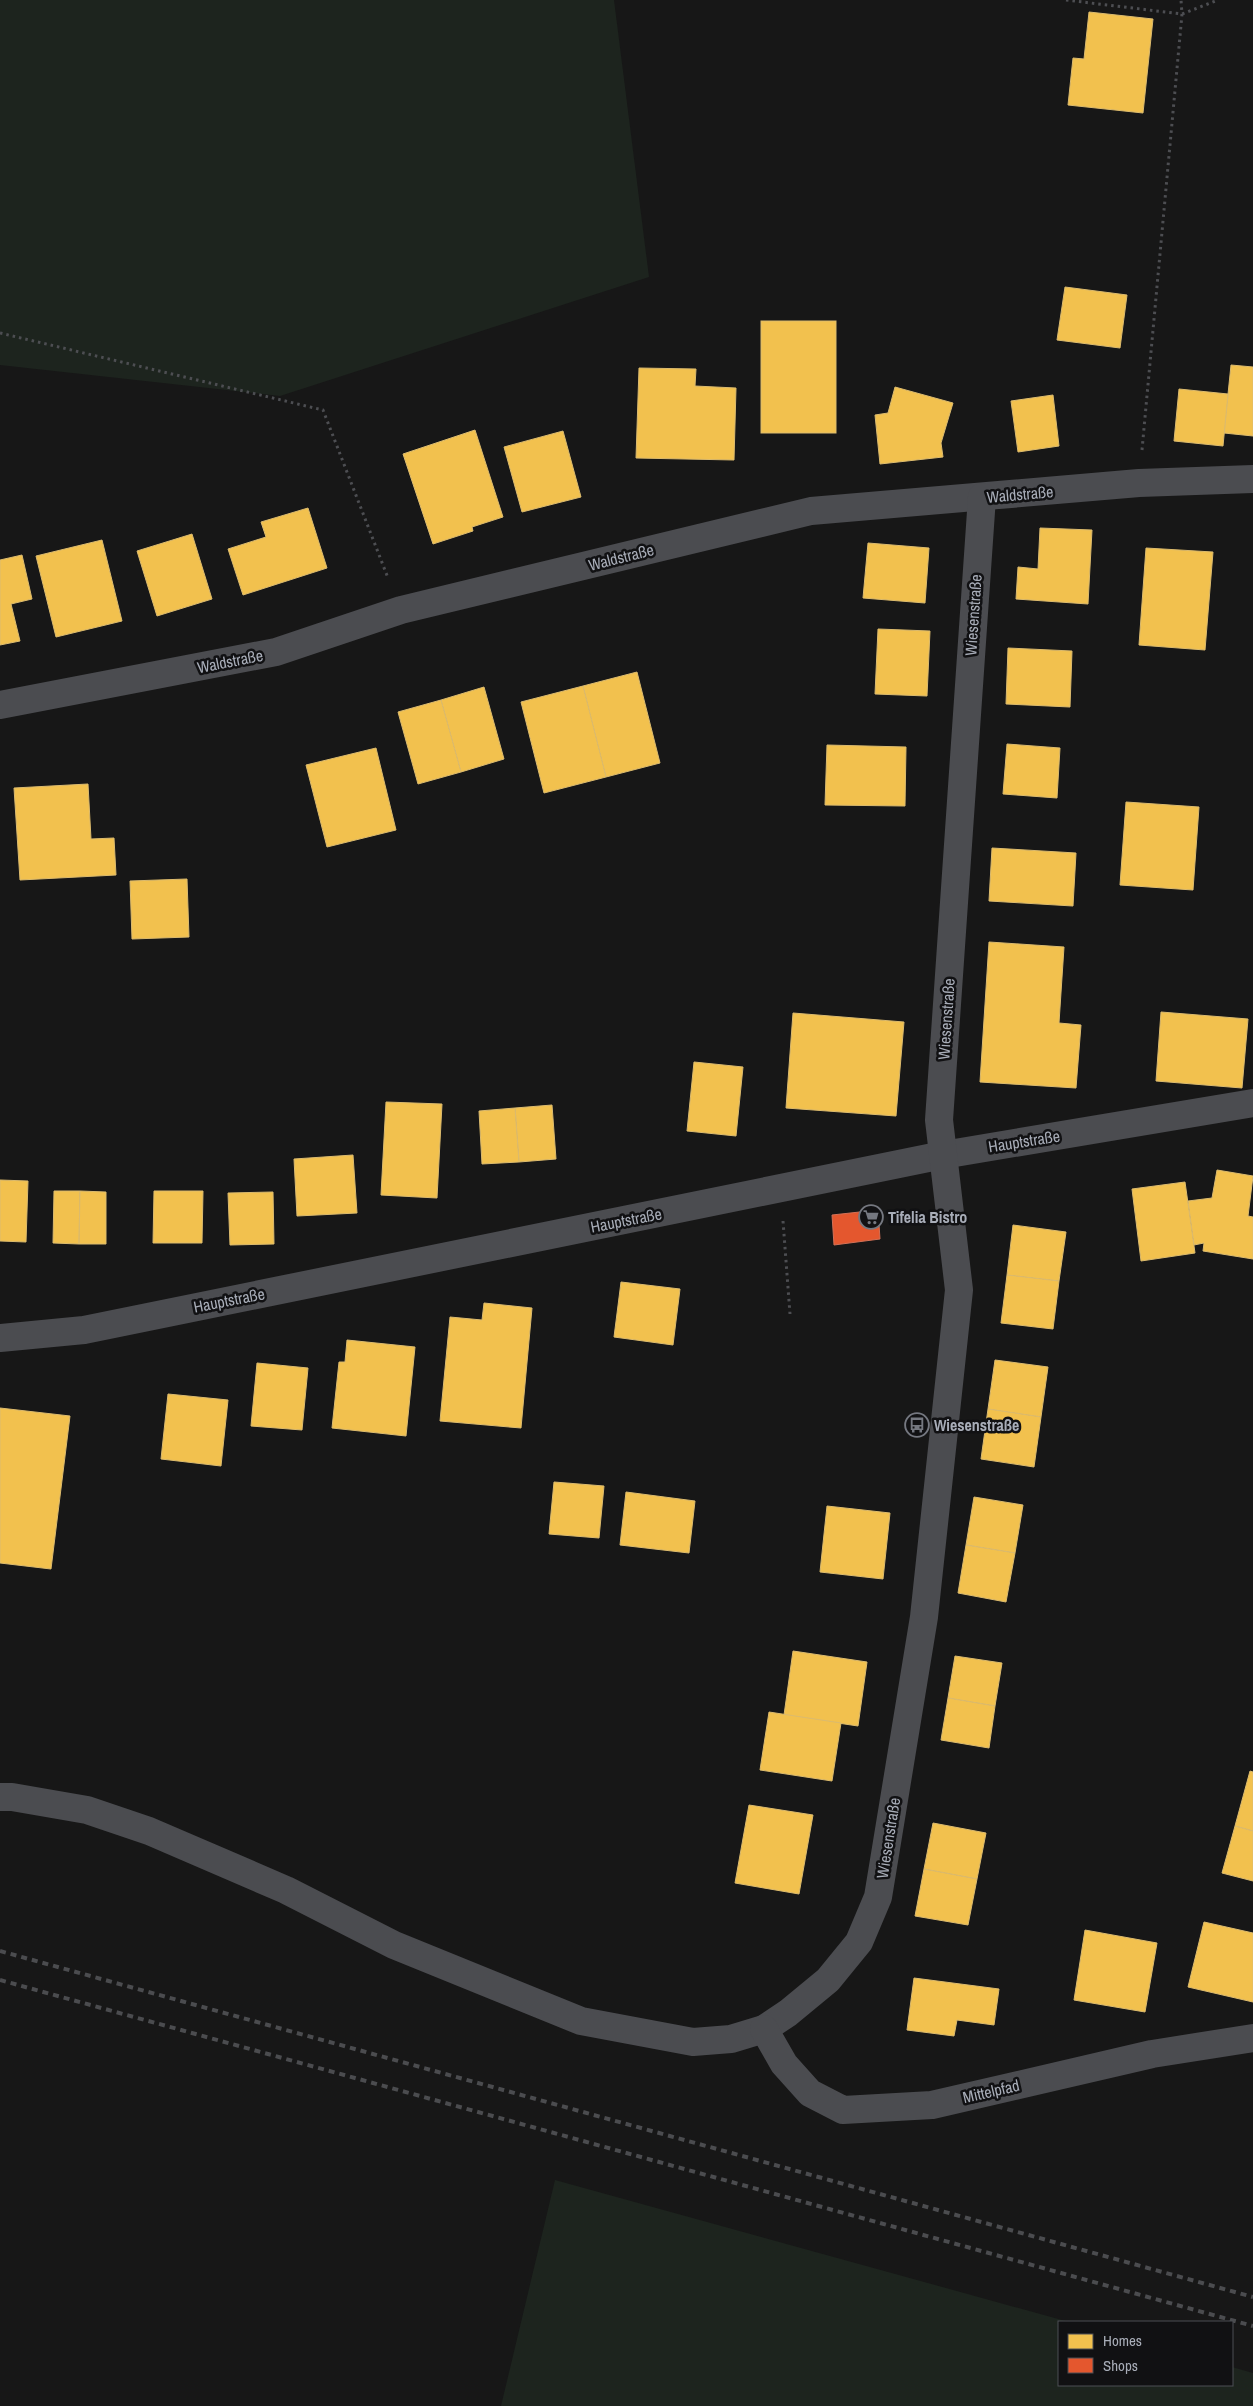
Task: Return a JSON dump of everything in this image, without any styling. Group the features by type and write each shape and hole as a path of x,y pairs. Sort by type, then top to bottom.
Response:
{"street":[{"name":"Waldstraße","path":"0,705 276,652 401,610 811,511 1139,483 1253,478"},
{"name":"Wiesenstraße","path":"0,1797 12,1796 87,1810 149,1830 286,1890 394,1945 582,2021 693,2042 731,2039 764,2029 788,2013 828,1980 859,1942 878,1897 924,1617 959,1290 939,1120 982,497"},
{"name":"Hauptstraße","path":"0,1338 84,1330 943,1154 1253,1103"},
{"name":"Mittelpfad","path":"764,2029 784,2064 810,2093 843,2110 932,2105 1152,2054 1253,2038"}],"path":[{"path":"1066,0 1182,14 1218,0"},
{"path":"1139,483 1182,14 1181,0"},
{"path":"0,333 323,410 401,610"},
{"path":"781,1188 790,1314"}],"shaded area":[{"path":"0,0 614,0 649,277 280,396 0,365"},
{"path":"555,2180 1065,2321 1058,2321 1058,2386 1233,2386 1233,2367 1253,2373 1253,2406 501,2406"}],"building: Homes":[{"path":"1089,12 1153,19 1143,113 1068,105 1073,58 1084,59"},
{"path":"1065,287 1127,295 1120,348 1057,340"},
{"path":"761,321 836,321 836,433 761,433"},
{"path":"1231,365 1253,367 1253,436 1224,433"},
{"path":"639,368 696,369 695,386 736,388 734,460 636,458"},
{"path":"895,387 953,403 941,443 943,457 880,464 875,415 888,413"},
{"path":"1179,389 1228,394 1223,446 1174,441"},
{"path":"1053,395 1059,446 1018,452 1011,401"},
{"path":"475,430 503,517 472,527 473,531 433,544 403,454"},
{"path":"563,431 581,497 522,512 504,447"},
{"path":"308,508 327,568 243,595 228,549 266,537 261,522"},
{"path":"1040,528 1092,530 1088,604 1016,599 1018,567 1038,569"},
{"path":"192,534 212,599 157,616 137,551"},
{"path":"102,540 122,621 56,637 36,556"},
{"path":"868,543 929,548 925,603 863,598"},
{"path":"1146,548 1213,552 1205,650 1139,645"},
{"path":"22,555 32,599 11,604 20,641 0,645 0,560"},
{"path":"878,629 930,631 927,696 875,694"},
{"path":"1008,648 1072,651 1070,707 1006,704"},
{"path":"637,672 660,763 606,777 583,686"},
{"path":"583,686 606,777 544,793 521,702"},
{"path":"484,687 504,759 461,772 441,700"},
{"path":"441,700 461,772 418,784 398,712"},
{"path":"1007,744 1060,748 1057,798 1003,794"},
{"path":"827,745 906,747 905,806 825,805"},
{"path":"376,748 396,830 327,847 306,765"},
{"path":"88,784 91,839 114,838 116,875 20,880 14,788"},
{"path":"1126,802 1199,807 1193,890 1120,885"},
{"path":"992,848 1076,853 1073,906 989,901"},
{"path":"187,879 189,937 132,939 130,881"},
{"path":"989,942 1064,947 1059,1023 1081,1025 1076,1088 980,1082"},
{"path":"1161,1012 1248,1019 1242,1088 1156,1081"},
{"path":"793,1013 904,1022 896,1116 786,1108"},
{"path":"694,1062 743,1067 736,1136 687,1131"},
{"path":"386,1102 442,1104 437,1198 381,1195"},
{"path":"552,1105 556,1159 519,1162 515,1108"},
{"path":"515,1108 519,1162 482,1164 479,1111"},
{"path":"353,1155 357,1213 297,1216 294,1159"},
{"path":"1217,1170 1253,1176 1248,1216 1253,1217 1253,1259 1203,1251 1204,1243 1194,1245 1188,1201 1212,1198"},
{"path":"0,1180 28,1181 26,1242 0,1241"},
{"path":"1185,1182 1195,1253 1141,1261 1132,1189"},
{"path":"54,1191 80,1191 79,1244 53,1243"},
{"path":"80,1191 106,1192 106,1244 79,1244"},
{"path":"154,1191 203,1191 202,1243 153,1243"},
{"path":"273,1192 274,1244 230,1245 228,1193"},
{"path":"1013,1225 1066,1232 1059,1281 1007,1275"},
{"path":"1007,1275 1059,1281 1053,1329 1001,1323"},
{"path":"621,1282 680,1289 673,1345 614,1337"},
{"path":"484,1303 532,1308 521,1428 440,1421 450,1317 482,1320"},
{"path":"347,1340 415,1347 406,1436 332,1428 339,1362 345,1362"},
{"path":"995,1360 1048,1367 1041,1417 988,1409"},
{"path":"257,1363 308,1368 302,1430 251,1426"},
{"path":"168,1394 228,1400 221,1466 161,1459"},
{"path":"0,1408 70,1416 51,1569 0,1563"},
{"path":"988,1409 1041,1417 1034,1467 981,1459"},
{"path":"554,1482 604,1486 599,1538 549,1534"},
{"path":"626,1492 695,1501 689,1553 620,1545"},
{"path":"974,1497 1023,1505 1015,1553 966,1545"},
{"path":"827,1506 890,1513 883,1579 820,1572"},
{"path":"966,1545 1015,1553 1006,1602 958,1593"},
{"path":"793,1651 867,1662 858,1726 784,1715"},
{"path":"955,1656 1002,1663 995,1706 948,1698"},
{"path":"948,1698 995,1706 989,1748 941,1740"},
{"path":"769,1712 841,1723 832,1781 760,1770"},
{"path":"1250,1771 1253,1772 1253,1831 1235,1826"},
{"path":"749,1805 813,1815 799,1894 735,1883"},
{"path":"933,1823 986,1833 977,1879 924,1869"},
{"path":"1235,1826 1253,1831 1253,1881 1222,1873"},
{"path":"924,1869 977,1879 968,1925 915,1916"},
{"path":"1204,1922 1253,1933 1253,2002 1188,1987"},
{"path":"1085,1930 1157,1943 1145,2012 1074,2000"},
{"path":"914,1978 999,1989 994,2025 957,2020 954,2036 907,2030"}],"building: Shops":[{"path":"878,1210 880,1239 834,1245 832,1215"}],"railway":[{"path":"0,1951 1253,2297"},
{"path":"0,1980 1253,2326"}],"place":[{"name":"Tifelia Bistro","path":"871,1217"},
{"name":"Wiesenstraße","path":"917,1425"}]}
